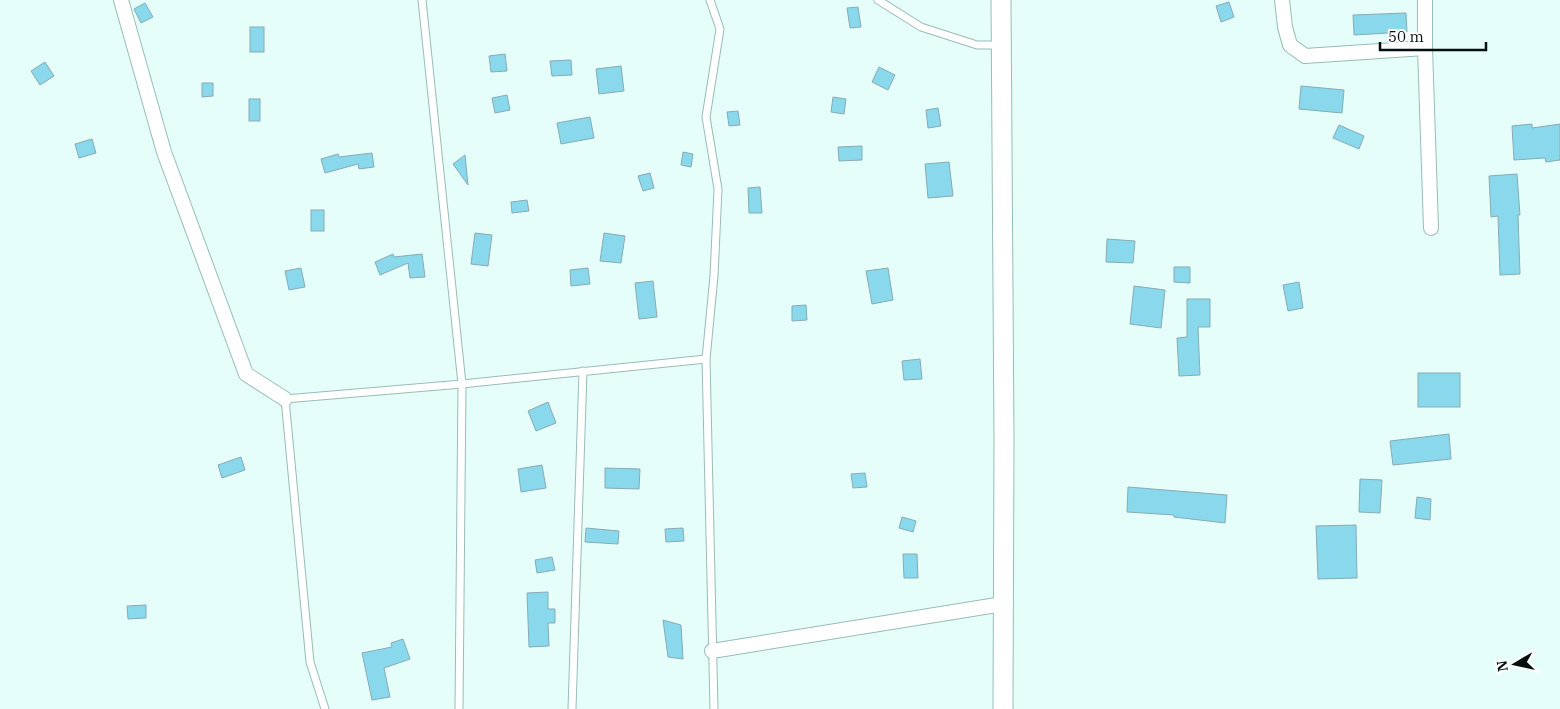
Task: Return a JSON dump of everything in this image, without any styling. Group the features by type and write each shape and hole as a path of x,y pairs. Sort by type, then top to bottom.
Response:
{"main road":[{"path":"1001,0 1004,709"}],"street":[{"path":"121,0 164,152 246,374 285,399"},
{"path":"1282,0 1285,27 1290,46 1304,56 1425,48"},
{"path":"1424,0 1431,228"},
{"path":"712,651 1003,604"}],"lane":[{"path":"422,0 462,384 459,709"},
{"path":"710,0 720,29 706,117 718,189 714,276 706,359 714,709"},
{"path":"878,0 921,27 977,45 1002,44"},
{"path":"325,709 310,662 285,399 462,384 706,359"},
{"path":"572,709 583,371"}],"building":[{"path":"1229,2 1234,17 1221,22 1216,6"},
{"path":"145,3 153,17 141,23 134,9"},
{"path":"858,7 861,27 850,28 847,8"},
{"path":"1406,13 1407,32 1354,35 1353,15"},
{"path":"250,27 264,27 264,52 250,52"},
{"path":"505,54 507,71 491,72 489,56"},
{"path":"571,60 572,75 552,76 550,61"},
{"path":"45,62 54,76 40,85 31,71"},
{"path":"621,66 624,91 599,94 596,69"},
{"path":"879,67 895,75 888,90 872,82"},
{"path":"202,83 213,83 213,96 202,97"},
{"path":"1301,86 1344,90 1342,113 1299,109"},
{"path":"507,95 510,110 495,113 492,98"},
{"path":"833,97 846,99 844,114 831,112"},
{"path":"249,99 260,99 260,121 249,121"},
{"path":"938,108 941,126 928,128 926,110"},
{"path":"738,111 740,125 729,126 727,112"},
{"path":"590,117 594,138 561,144 557,123"},
{"path":"1532,124 1532,128 1560,124 1560,160 1546,162 1545,158 1514,160 1512,126"},
{"path":"1339,125 1364,136 1359,149 1333,138"},
{"path":"92,139 96,153 79,158 75,144"},
{"path":"862,146 862,160 839,161 838,147"},
{"path":"683,152 693,154 691,167 681,165"},
{"path":"372,153 374,167 359,169 358,164 325,173 321,159 338,154 339,157"},
{"path":"465,155 468,185 453,164"},
{"path":"949,162 953,196 928,198 925,164"},
{"path":"650,173 654,188 643,191 638,176"},
{"path":"1517,174 1520,215 1518,215 1520,274 1500,275 1498,216 1491,217 1489,176"},
{"path":"760,187 762,213 749,213 748,188"},
{"path":"527,200 529,211 512,213 511,202"},
{"path":"311,210 324,210 324,231 311,231"},
{"path":"475,233 492,235 488,266 471,264"},
{"path":"604,233 625,236 621,263 600,261"},
{"path":"1107,239 1135,241 1133,263 1106,262"},
{"path":"393,254 394,257 422,254 425,277 410,278 408,263 380,275 375,262"},
{"path":"1174,267 1190,267 1190,283 1174,282"},
{"path":"301,268 305,287 289,290 285,271"},
{"path":"588,268 590,284 571,286 570,270"},
{"path":"888,268 893,300 872,304 866,271"},
{"path":"653,281 657,317 639,319 635,283"},
{"path":"1299,282 1303,308 1288,311 1283,285"},
{"path":"1134,286 1165,290 1161,328 1130,324"},
{"path":"1187,299 1210,299 1210,327 1198,327 1200,375 1179,376 1177,338 1187,337"},
{"path":"806,305 807,320 792,321 792,306"},
{"path":"920,359 922,379 904,380 902,361"},
{"path":"1418,373 1460,373 1460,407 1418,407"},
{"path":"548,402 556,423 536,431 528,411"},
{"path":"1449,434 1451,459 1393,465 1390,441"},
{"path":"241,457 245,470 222,478 218,465"},
{"path":"542,465 546,488 521,492 518,469"},
{"path":"605,468 640,469 639,489 605,488"},
{"path":"865,473 867,487 853,488 851,474"},
{"path":"1360,479 1382,480 1380,513 1359,512"},
{"path":"1128,487 1227,495 1225,523 1174,517 1174,515 1127,512"},
{"path":"1417,497 1431,499 1430,520 1415,518"},
{"path":"902,517 916,521 913,532 899,528"},
{"path":"1356,525 1357,578 1318,579 1316,526"},
{"path":"586,528 619,531 618,544 585,542"},
{"path":"683,528 684,541 666,542 665,529"},
{"path":"903,554 917,554 918,578 904,578"},
{"path":"552,557 555,570 537,573 535,560"},
{"path":"548,592 548,609 555,609 555,623 548,623 549,646 529,647 527,593"},
{"path":"146,605 146,618 128,619 127,606"},
{"path":"663,620 681,625 683,659 668,657"},
{"path":"403,639 410,659 384,668 390,697 372,700 362,653 392,647 391,643"}]}
